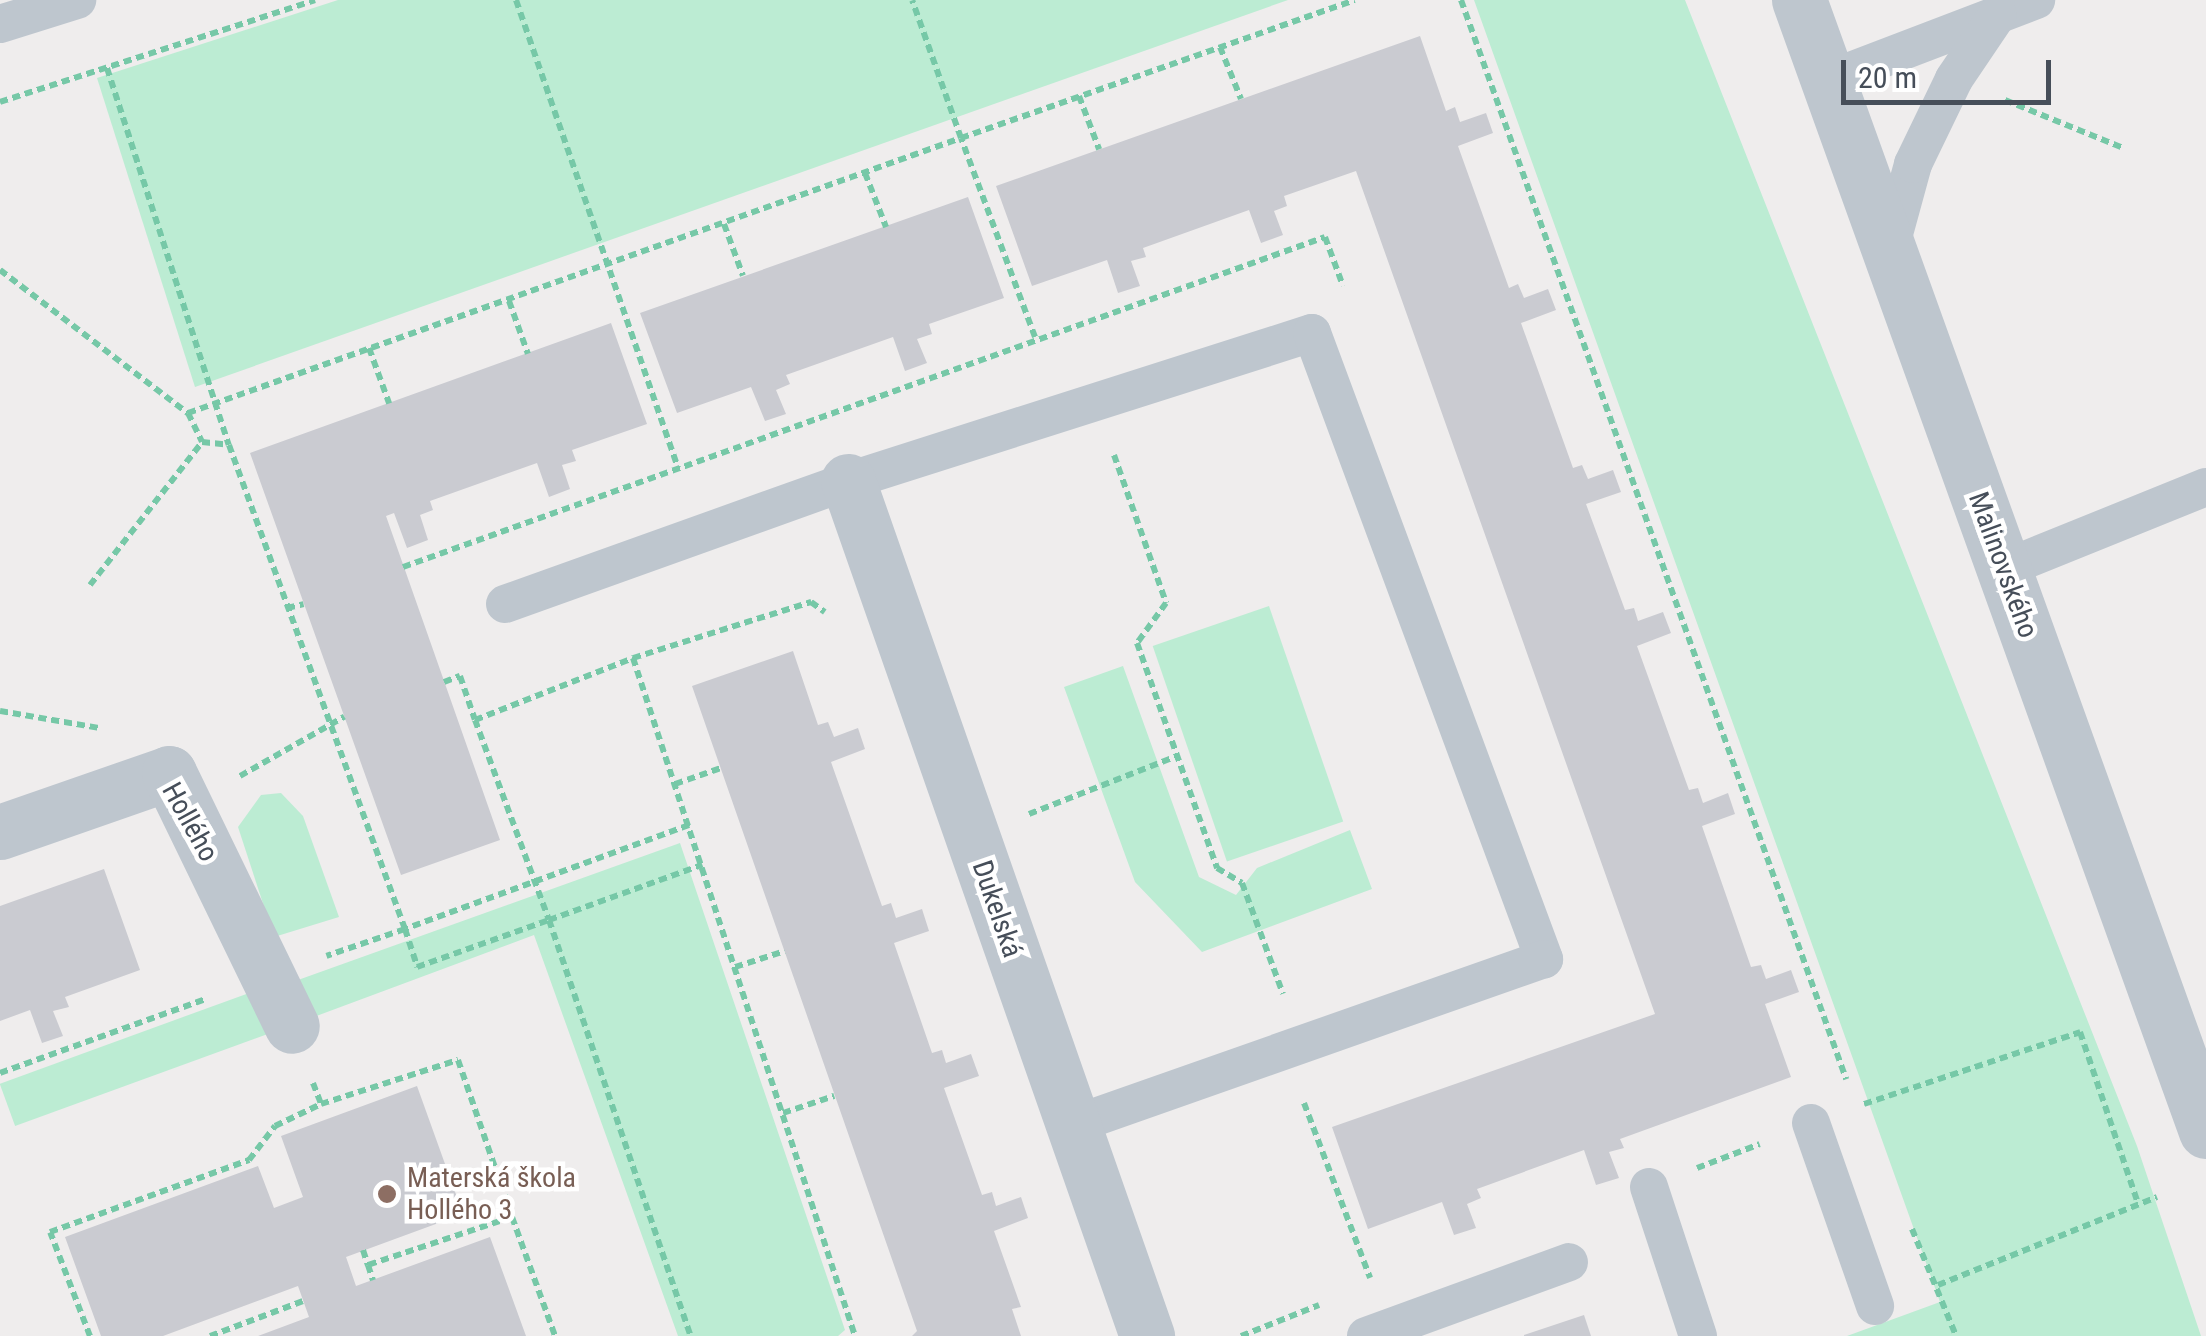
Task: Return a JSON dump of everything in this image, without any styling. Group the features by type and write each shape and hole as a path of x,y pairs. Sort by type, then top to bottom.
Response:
{"street":[{"name":"Malinovského","path":"1799,0 2206,1131"},
{"name":"Dukelská","path":"848,482 1147,1336"},
{"name":"Hollého","path":"0,832 169,773 292,1026"}],"lane":[{"path":"0,24 77,0"},
{"path":"1827,80 2036,0"},
{"path":"1889,252 1913,164 1954,79 1998,14"},
{"path":"505,604 848,482 1312,333 1544,959 1072,1125"},
{"path":"2004,569 2206,486"},
{"path":"1811,1124 1874,1306"},
{"path":"1649,1187 1698,1336"},
{"path":"1366,1336 1569,1262"}],"path":[{"path":"0,92 1,102 314,0"},
{"path":"516,0 678,468"},
{"path":"912,0 1035,337"},
{"path":"188,414 1354,0"},
{"path":"1461,0 1848,1088"},
{"path":"1220,47 1241,99"},
{"path":"107,68 220,404 229,444 416,966 702,866"},
{"path":"1078,96 1099,149"},
{"path":"2002,98 2123,148"},
{"path":"865,173 886,227"},
{"path":"724,224 743,276"},
{"path":"403,568 1035,337 1325,237 1345,292"},
{"path":"0,270 188,414 202,442"},
{"path":"508,301 528,354"},
{"path":"369,348 389,403"},
{"path":"1094,402 1166,602 1137,643 1217,868 1242,884 1287,1004"},
{"path":"202,442 229,444"},
{"path":"90,584 202,442"},
{"path":"475,720 633,658 811,602 834,618"},
{"path":"287,608 304,604"},
{"path":"633,658 855,1336"},
{"path":"444,682 460,676 549,920 691,1336"},
{"path":"0,711 109,730"},
{"path":"330,723 344,717"},
{"path":"971,834 1177,756"},
{"path":"675,784 721,768"},
{"path":"0,1072 689,826"},
{"path":"735,967 785,952"},
{"path":"292,1026 322,1104"},
{"path":"1855,1106 2080,1032 2138,1203"},
{"path":"90,1336 50,1232 249,1160 274,1126 322,1104 458,1060 555,1336"},
{"path":"1296,1083 1372,1284"},
{"path":"783,1113 834,1096"},
{"path":"1956,1336 1938,1285 2156,1197"},
{"path":"368,1265 512,1217"},
{"path":"362,1250 374,1280"},
{"path":"210,1336 303,1301"}],"green space":[{"path":"338,0 1288,0 195,387 97,78"},
{"path":"1474,0 1685,0 2137,1146 2201,1336 1847,1336 1940,1302"},
{"path":"1269,606 1343,822 1227,862 1153,646"},
{"path":"1123,666 1199,877 1236,895 1257,868 1350,830 1372,889 1202,952 1135,882 1064,687"},
{"path":"281,793 303,816 339,917 274,937 238,827 261,795"},
{"path":"680,843 845,1330 838,1336 678,1336 534,935 311,1018 298,980"},
{"path":"260,989 275,1031 15,1126 0,1084"}],"building":[{"path":"1420,36 1446,111 1455,107 1460,122 1486,113 1493,133 1458,146 1509,288 1518,284 1524,298 1548,289 1556,310 1521,323 1573,468 1582,465 1588,479 1613,470 1621,492 1586,504 1625,610 1634,608 1638,621 1663,612 1671,633 1637,646 1689,790 1698,788 1703,803 1728,793 1735,814 1702,826 1751,967 1761,965 1766,979 1791,970 1799,992 1765,1004 1791,1077 1620,1139 1624,1148 1609,1152 1619,1178 1596,1185 1584,1150 1477,1189 1481,1198 1467,1204 1476,1228 1454,1235 1442,1202 1368,1229 1332,1127 1655,1014 1356,171 1284,196 1287,206 1274,211 1283,235 1261,243 1249,210 1143,248 1146,257 1131,261 1140,286 1118,293 1107,260 1032,286 996,186"},
{"path":"968,197 1004,298 929,324 932,334 917,339 927,363 905,371 893,337 786,375 790,384 776,390 786,414 765,421 751,387 677,413 640,313"},
{"path":"611,323 647,424 572,450 576,461 562,465 570,489 549,497 537,463 430,501 433,510 420,515 428,540 407,548 394,513 386,516 500,840 401,875 250,453"},
{"path":"793,651 818,725 828,722 834,737 858,728 865,749 831,762 882,906 891,903 896,918 922,909 929,931 894,943 932,1053 942,1050 946,1063 971,1054 979,1076 944,1088 982,1195 992,1192 996,1206 1021,1197 1028,1218 994,1231 1021,1307 1012,1309 1021,1336 912,1336 917,1331 692,686"},
{"path":"104,869 140,970 65,997 69,1007 53,1011 63,1036 42,1043 30,1010 0,1021 0,906"},
{"path":"417,1086 463,1214 346,1257 356,1286 490,1237 526,1336 258,1336 309,1317 298,1286 163,1336 101,1336 65,1237 258,1166 274,1208 303,1197 281,1136"},
{"path":"1584,1315 1591,1336 1524,1336 1524,1335"}],"place":[{"name":"Materská škola Hollého 3","path":"387,1194"}]}
